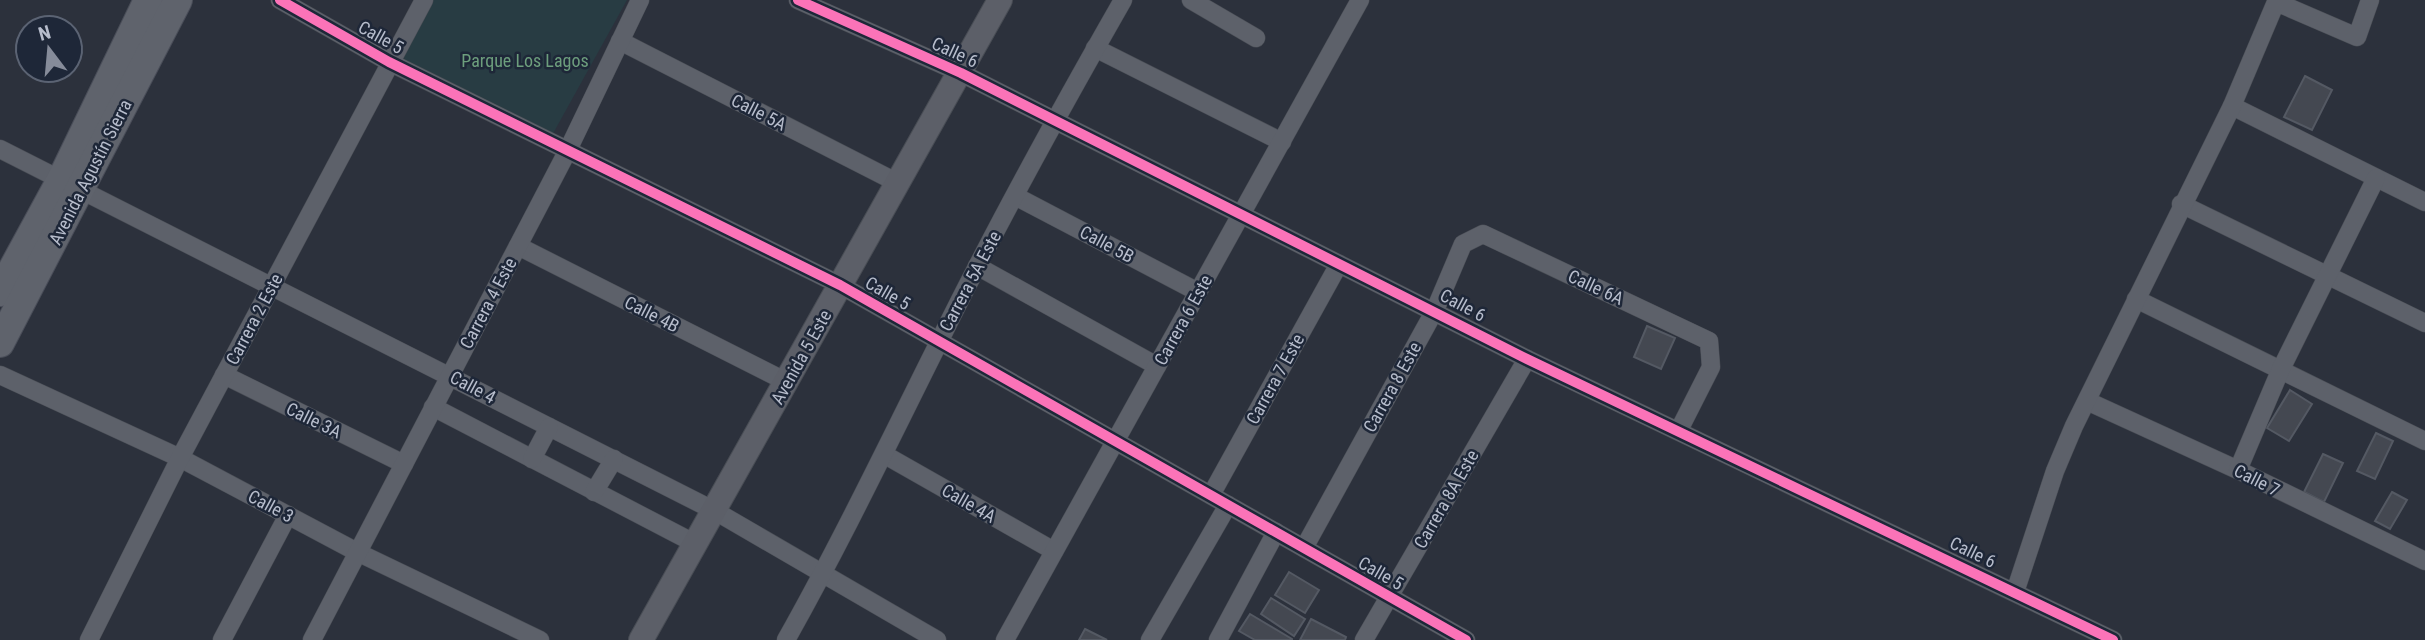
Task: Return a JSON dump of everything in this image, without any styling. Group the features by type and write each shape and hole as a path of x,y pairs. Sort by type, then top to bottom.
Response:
{"main road":[{"name":"Avenida Agustín Sierra","path":"0,343 71,185 148,0"},
{"name":"Avenida Agustín Sierra","path":"0,292 71,185 178,0"},
{"name":"Avenida 5 Este","path":"642,640 1000,0"}],"street":[{"name":"Calle 5","path":"279,0 389,62 840,285 1466,640"},
{"name":"Carrera 2 Este","path":"89,640 180,458 424,0"},
{"name":"Carrera 4 Este","path":"312,640 567,152 640,0"},
{"name":"Calle 6","path":"799,0 961,74 1240,216 1435,310 1527,359 2113,640"},
{"name":"Carrera 5A Este","path":"786,640 885,455 977,266 1053,121 1123,0"},
{"path":"1191,0 1256,38"},
{"name":"Carrera 6 Este","path":"1005,640 1360,0"},
{"path":"2015,592 2055,471 2181,204 2232,106 2276,2 2357,37 2370,0"},
{"name":"Calle 5A","path":"620,41 898,183"},
{"path":"1096,48 1282,142"},
{"path":"2232,106 2425,202"},
{"name":"Calle 4","path":"0,149 715,511 937,640"},
{"path":"2238,470 2280,371 2376,178"},
{"name":"Calle 5B","path":"1015,196 1198,292"},
{"path":"2181,204 2425,323"},
{"name":"Carrera 8 Este","path":"1304,548 1435,310 1463,243 1483,234"},
{"name":"Calle 6A","path":"1483,234 1710,341 1711,367 1679,430"},
{"name":"Calle 4B","path":"518,246 787,382"},
{"name":"Carrera 7 Este","path":"1211,495 1339,264"},
{"path":"977,266 1157,366"},
{"path":"2136,299 2425,441"},
{"name":"Carrera 8A Este","path":"1364,640 1527,359"},
{"name":"Calle 3","path":"0,375 180,458 357,552 540,640"},
{"name":"Calle 3A","path":"224,375 404,464"},
{"name":"Calle 7","path":"2087,401 2238,470 2425,561"},
{"name":"Calle 4","path":"433,407 696,544"},
{"path":"531,459 549,427"},
{"name":"Calle 4A","path":"885,455 1054,551"},
{"path":"594,492 614,459"},
{"path":"1150,640 1228,505"},
{"path":"222,640 288,515"},
{"path":"1219,640 1276,532"}],"green space":[{"name":"Parque Los Lagos","path":"429,0 627,0 550,139 396,60"}],"building":[{"path":"2305,76 2332,90 2312,130 2284,117"},
{"path":"1647,326 1675,338 1661,369 1634,357"},
{"path":"2290,390 2312,404 2289,441 2267,428"},
{"path":"2376,433 2393,441 2375,479 2357,471"},
{"path":"2323,454 2343,463 2324,502 2304,492"},
{"path":"2392,492 2407,500 2390,529 2375,521"},
{"path":"1289,572 1319,590 1305,613 1275,595"},
{"path":"1271,598 1305,619 1294,636 1261,614"},
{"path":"1250,614 1292,640 1255,640 1239,631"},
{"path":"1311,619 1346,637 1345,640 1300,640"},
{"path":"1085,629 1107,640 1079,640"}],"cycle path":[{"path":"280,0 389,62 840,285 1466,640"},
{"path":"798,0 961,73 1527,359 2113,640"}]}
